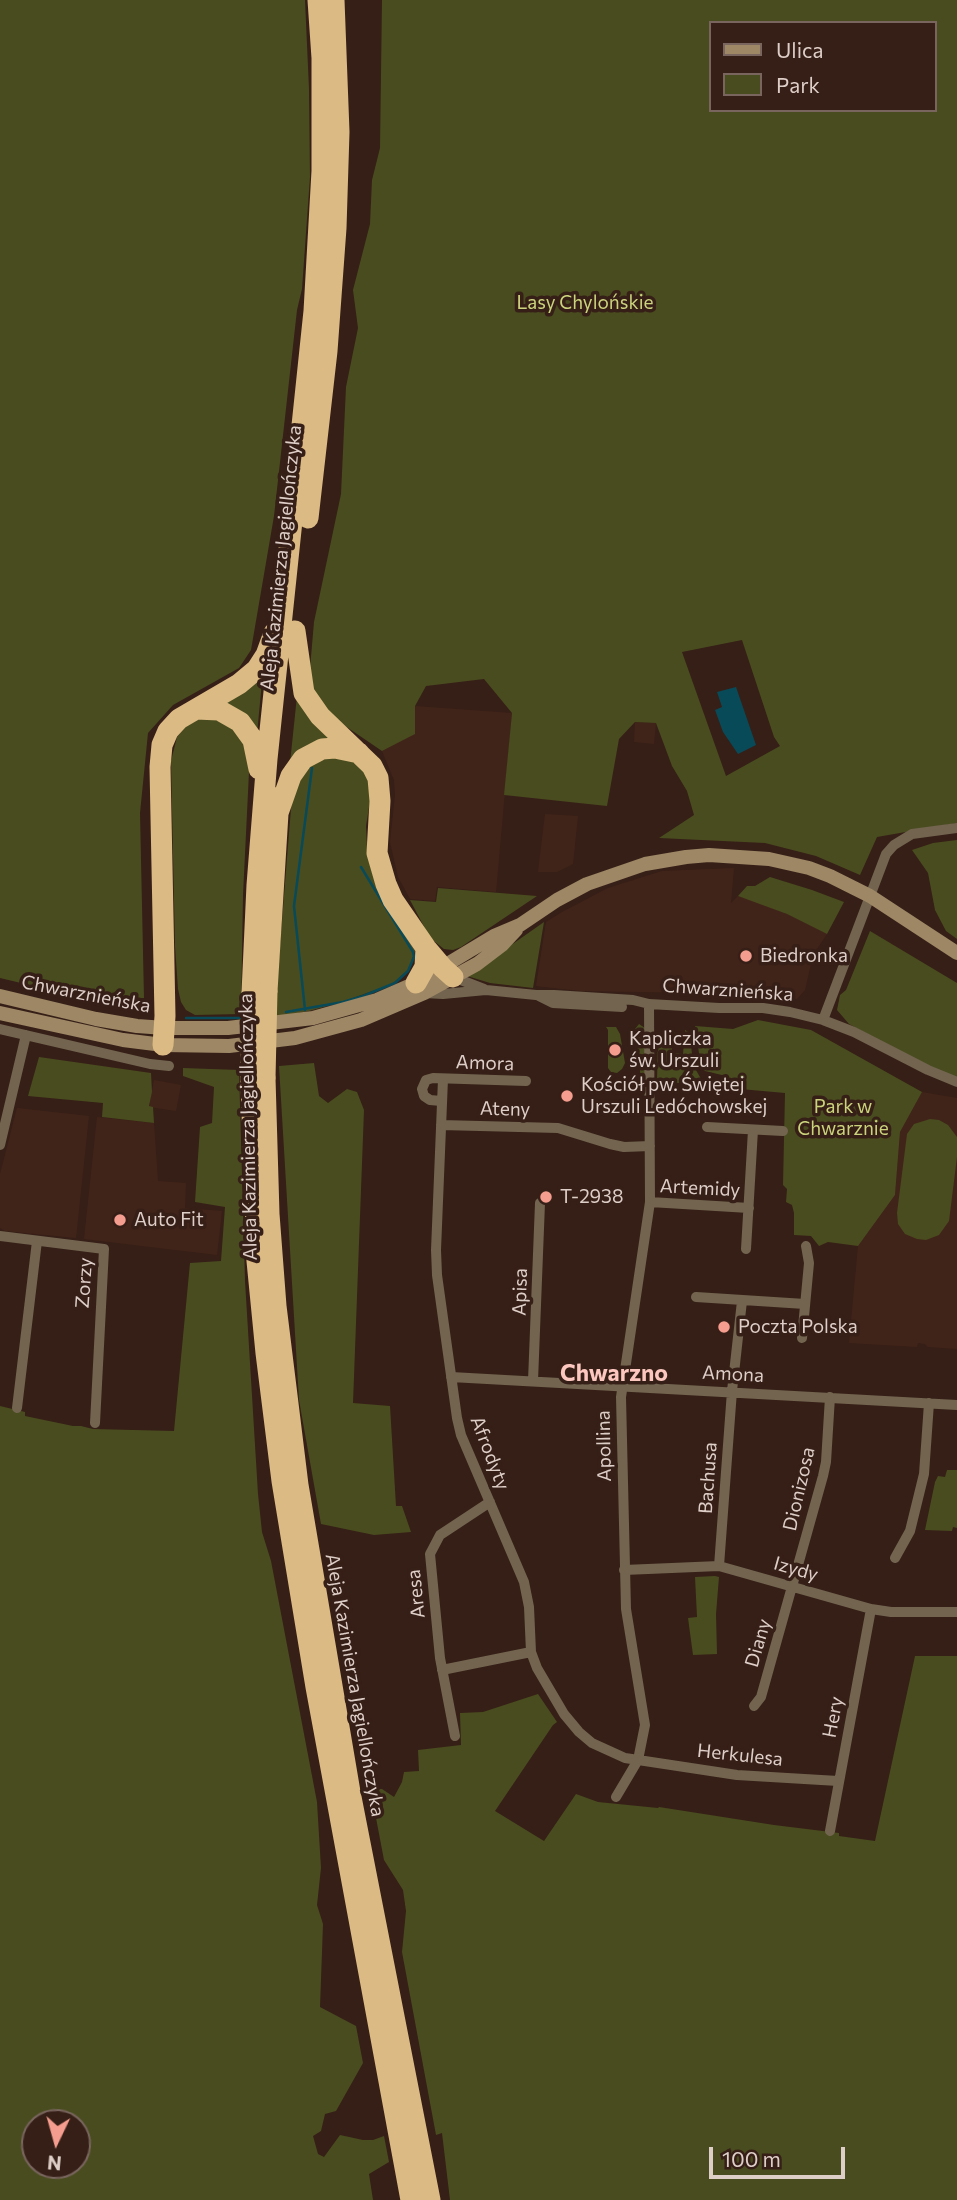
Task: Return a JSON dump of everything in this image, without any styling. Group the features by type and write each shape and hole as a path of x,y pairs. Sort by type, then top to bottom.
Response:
{"highway":[{"name":"Aleja Kazimierza Jagiellończyka","path":"318,0 323,171 314,311 283,612 270,809 259,992 257,1261 275,1435 301,1605 356,1859 411,2200"},
{"name":"Aleja Kazimierza Jagiellończyka","path":"270,809 295,631 327,351 337,229 339,132 334,0"},
{"path":"164,1036 161,753 165,737 179,719 239,684 257,669 266,655 283,612"},
{"path":"295,631 304,693 320,716 372,766 378,778 380,801 377,842 380,869 393,900 426,948 448,972"},
{"path":"196,709 219,710 248,730 270,809"},
{"path":"270,809 303,759 322,749 335,748 359,753"},
{"path":"420,988 426,948"},
{"name":"Aleja Kazimierza Jagiellończyka","path":"369,1934 430,2200"}],"main road":[{"name":"Chwarznieńska","path":"0,996 164,1036 229,1046 295,1038 361,1020 448,972 477,964 502,945 520,925 573,891 596,880 645,864 687,857 732,856 787,862 830,876 870,895 957,953"},
{"name":"Chwarznieńska","path":"0,1013 123,1040 164,1036"}],"street":[{"path":"824,1020 882,863 894,845 912,834 957,828"},
{"name":"Chwarznieńska","path":"448,972 486,990"},
{"name":"Chwarznieńska","path":"420,988 633,1000 649,1004 763,1008 824,1020 957,1082"},
{"name":"Apollina","path":"615,1797 638,1760 644,1735 644,1717 631,1646 624,1570 622,1386 650,1202 649,1004"},
{"path":"0,1030 169,1066"},
{"path":"0,1145 26,1035"},
{"path":"441,1101 428,1100 422,1089 428,1079 443,1079"},
{"name":"Amora","path":"443,1079 526,1081"},
{"name":"Afrodyty","path":"443,1079 437,1275 459,1429 524,1582 529,1607 531,1652 537,1668 564,1714 579,1732 611,1753 638,1760"},
{"name":"Ateny","path":"441,1125 558,1128 624,1147 650,1146"},
{"path":"707,1126 783,1131"},
{"name":"Artemidy","path":"746,1249 753,1130"},
{"name":"Artemidy","path":"650,1202 749,1208"},
{"name":"Apisa","path":"533,1381 540,1203"},
{"name":"Zorzy","path":"0,1236 104,1249 95,1423"},
{"path":"17,1408 37,1241"},
{"path":"802,1338 809,1263 806,1247"},
{"path":"696,1297 805,1304"},
{"name":"Bachusa","path":"719,1566 732,1391 742,1301"},
{"name":"Amona","path":"451,1377 957,1405"},
{"name":"Dionizosa","path":"792,1587 826,1462 830,1397"},
{"path":"895,1558 910,1531 924,1474 929,1403"},
{"name":"Aresa","path":"455,1736 442,1670 429,1560 431,1548 440,1535 490,1502"},
{"name":"Izydy","path":"624,1570 719,1566 871,1609 891,1612 957,1612"},
{"name":"Diany","path":"754,1706 761,1698 792,1587"},
{"name":"Hery","path":"830,1831 871,1609"},
{"path":"442,1670 531,1652"},
{"name":"Herkulesa","path":"638,1760 737,1775 838,1781"}],"shaded area":[{"path":"415,706 512,713 496,892 437,887 435,901 410,899 398,877 390,842 394,780 382,751 414,734"},
{"path":"635,722 656,723 654,744 634,742"},
{"path":"545,814 578,816 573,864 557,872 538,872"},
{"path":"734,868 731,903 738,896 753,900 827,934 813,955 805,990 797,999 750,994 581,991 536,986 546,922 562,912 608,888 662,871"},
{"path":"154,1080 181,1085 176,1111 149,1107"},
{"path":"922,1092 957,1098 957,1349 928,1347 918,1343 917,1347 849,1343 858,1246 895,1195 900,1132"},
{"path":"17,1108 89,1116 76,1238 5,1231 0,1228 0,1174"},
{"path":"97,1117 154,1123 158,1181 186,1183 185,1208 222,1211 217,1255 84,1239"}],"green space":[{"path":"0,0 305,0 310,177 302,289 297,310 274,516 251,650 239,668 173,705 148,733 140,813 144,998 109,1004 0,978"},
{"name":"Lasy Chylońskie","path":"382,0 957,0 957,823 877,837 860,875 816,856 765,843 659,838 694,815 687,791 672,766 656,723 635,722 619,739 607,806 504,795 512,713 484,679 426,686 415,706 415,734 382,751 332,717 312,693 309,680 314,622 341,494 346,387 358,328 353,290 370,224 372,180 380,148","holes":["742,640 774,737 780,746 726,776 682,652"]},
{"path":"263,671 257,734 214,702"},
{"path":"297,696 343,745 290,763"},
{"path":"199,719 219,720 239,734 247,749 249,772 241,1014 195,1015 186,1010 178,989 171,761 177,737 187,725"},
{"path":"347,755 368,776 370,801 366,826 367,848 378,891 415,951 408,970 392,984 342,1002 276,1017 292,796 310,758"},
{"path":"957,840 957,939 946,931 935,910 928,873 912,850 933,843"},
{"path":"770,877 844,902 827,934 787,914 738,896 747,886 755,886"},
{"path":"438,888 537,896 453,950 444,949 430,938 410,900 436,902"},
{"path":"544,922 533,988 490,983 467,976"},
{"path":"870,931 957,983 957,1078 941,1073 849,1024 837,1010 840,995 846,990"},
{"name":"Park w Chwarznie","path":"758,1020 811,1030 922,1092 900,1132 895,1195 858,1246 828,1242 819,1246 811,1236 794,1235 794,1213 792,1205 786,1202 787,1189 783,1185 785,1093 729,1088 726,1076 705,1071 701,1067 695,1026 733,1029"},
{"path":"639,1024 645,1028 646,1086 642,1088 635,1029"},
{"path":"606,1027 616,1027 620,1034 625,1063 617,1073 608,1068"},
{"path":"685,1030 690,1033 693,1065 704,1084 657,1082 658,1034 676,1032 678,1046 672,1047 672,1053 683,1054"},
{"path":"39,1057 151,1073 152,1092 149,1106 153,1107 154,1123 102,1117 103,1103 28,1096"},
{"path":"314,1063 319,1096 328,1103 347,1089 357,1092 364,1110 353,1403 390,1406 396,1506 402,1506 411,1532 374,1535 321,1524 299,1400 279,1066"},
{"path":"183,1068 239,1070 245,1281 258,1494 262,1532 271,1561 317,1802 321,1868 317,1905 323,1924 320,2007 356,2026 363,2063 336,2111 325,2114 321,2131 313,2136 318,2154 324,2157 340,2135 363,2140 384,2136 389,2162 369,2174 373,2200 0,2200 0,1406 25,1412 25,1416 93,1429 174,1431 190,1263 221,1261 225,1207 195,1202 200,1127 212,1123 214,1087 183,1076"},
{"path":"930,1119 948,1125 957,1137 957,1157 949,1221 939,1235 926,1240 905,1234 898,1224 897,1213 907,1134 914,1124"},
{"path":"947,1470 957,1470 957,1528 953,1527 952,1531 925,1530 935,1482 938,1476 945,1477"},
{"path":"695,1577 719,1577 717,1654 693,1655 688,1618 697,1617"},
{"path":"915,1656 957,1656 957,2200 450,2200 442,2133 436,2135 402,1952 406,1911 403,1890 384,1860 372,1797 376,1789 382,1789 394,1797 404,1772 419,1771 418,1750 461,1745 460,1713 483,1712 538,1694 557,1722 495,1811 544,1841 576,1794 598,1802 659,1807 839,1833 839,1836 875,1841"}],"water":[{"path":"736,687 756,745 738,754 723,732 715,710 722,707 717,692"}],"waterway":[{"path":"305,1010 294,906 312,768"},
{"path":"286,1012 363,996 395,983 408,971 414,957 413,952 361,867"},
{"path":"125,1004 147,1010"},
{"path":"186,1018 243,1018"}],"place":[{"name":"Biedronka","path":"746,956"},
{"name":"Kapliczka św. Urszuli","path":"615,1050"},
{"name":"Kościół pw. Świętej Urszuli Ledóchowskej","path":"567,1096"},
{"name":"T-2938","path":"546,1197"},
{"name":"Auto Fit","path":"120,1220"},
{"name":"Poczta Polska","path":"724,1327"}],"district":[{"name":"Chwarzno","path":"614,1373"}]}
